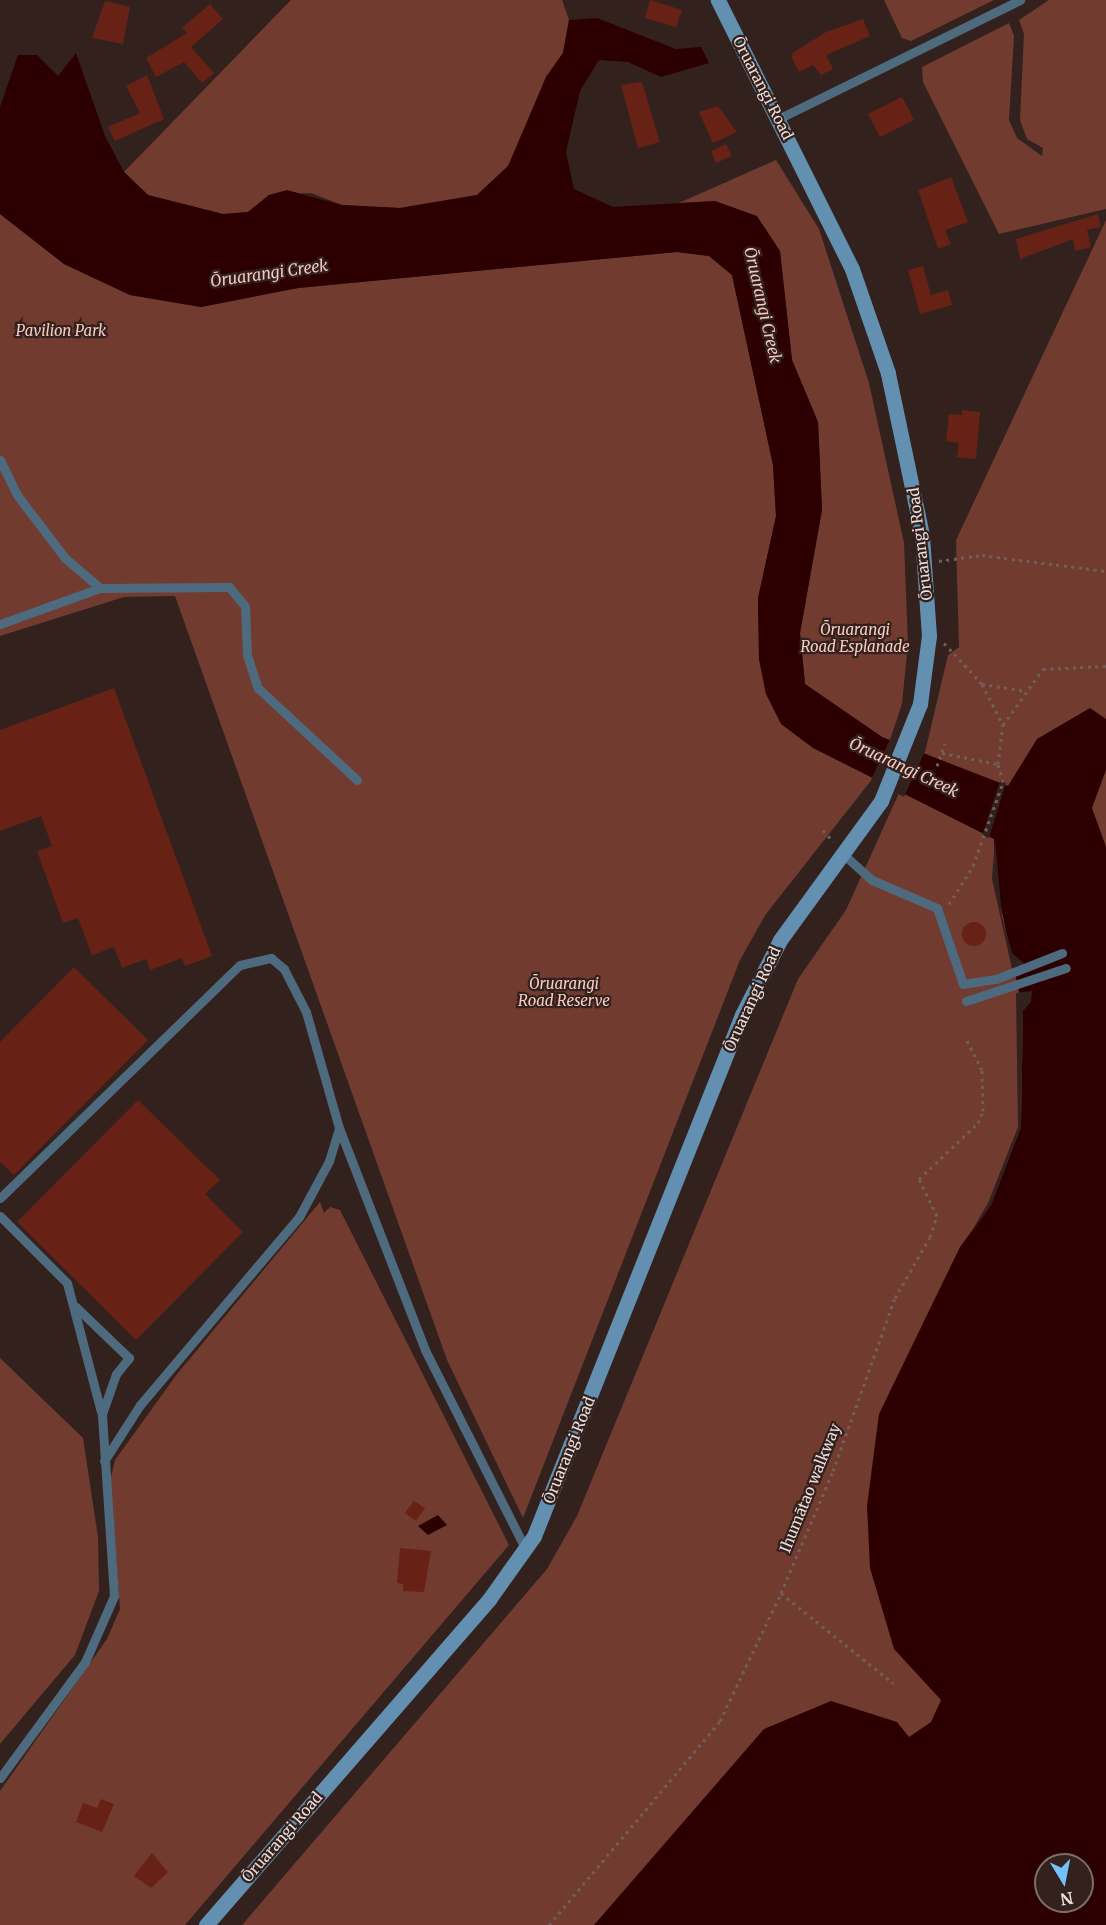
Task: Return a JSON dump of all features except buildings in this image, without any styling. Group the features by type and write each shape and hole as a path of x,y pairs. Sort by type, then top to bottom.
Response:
{"street":[{"name":"Ōruarangi Road","path":"206,1925 526,1550 742,1015 780,940 881,801 913,730 928,636 922,535 908,458 865,301 718,0"}],"lane":[{"path":"778,119 1020,0"},
{"path":"0,460 17,495 66,558 100,588"},
{"path":"0,624 100,588 229,587 245,606 247,655 258,688 357,780"},
{"path":"843,854 872,880 932,904 946,923 963,984 996,979 1062,953"},
{"path":"0,1198 240,965 256,958 271,958 294,986 339,1128 425,1350 526,1550"},
{"path":"966,1001 1066,968"},
{"path":"104,1461 140,1405 299,1216 329,1161 339,1128"},
{"path":"0,1216 67,1283 76,1307 102,1414 115,1575 107,1618 72,1682 0,1778"},
{"path":"76,1307 129,1358 116,1374 102,1414"}],"path":[{"path":"939,561 982,555 1106,571"},
{"path":"942,642 982,684 1003,725"},
{"path":"946,923 949,903 985,837 1003,782 998,764 1003,725 1043,669 1106,666"},
{"path":"982,684 1026,691"},
{"path":"937,766 945,743"},
{"path":"942,753 998,764"},
{"name":"Ihumātao walkway","path":"549,1925 720,1721 781,1593 833,1471 894,1298 930,1237 937,1216 919,1179 978,1123 983,1110 982,1070 966,1038"},
{"path":"781,1593 893,1683"}],"green space":[{"path":"291,0 562,0 569,20 563,53 546,77 522,139 508,166 477,195 400,208 342,205 311,193 269,195 248,212 223,214 148,195 124,172"},
{"path":"884,0 994,0 911,41 902,38"},
{"path":"1049,0 1106,0 1106,209 999,234 923,82 922,67 1009,23 1014,36 1009,120 1017,138 1042,156 1043,148 1027,139 1020,120 1024,34 1019,20"},
{"path":"776,160 819,229 869,383 904,543 908,643 902,704 890,740 925,752 948,655 959,647 956,540 1106,220 1106,1925 242,1925 547,1569 577,1516 798,979 846,910 900,791 873,778 766,914 740,960 523,1518 447,1360 175,596 124,597 0,636 0,214 64,264 130,295 201,307 298,288 677,252 709,256 732,275 773,465 776,516 758,599 759,659 766,694 882,737 805,684 800,633 822,510 818,422 792,360 780,251 715,201 679,203"},
{"path":"320,1202 324,1213 330,1207 340,1210 509,1545 185,1925 0,1925 0,1791 107,1639 120,1609 110,1481 115,1460 177,1374"},
{"path":"0,1358 83,1438 98,1537 99,1591 75,1655 0,1744"}],"water":[{"name":"Ōruarangi Creek","path":"597,18 676,49 701,47 709,63 661,77 628,62 599,60 580,91 566,152 574,189 613,207 715,201 757,216 780,251 792,360 818,422 822,510 800,633 805,684 882,737 1008,786 1037,739 1090,708 1106,719 1106,770 1092,808 1106,847 1106,1925 594,1925 764,1729 831,1701 897,1722 909,1737 931,1722 941,1700 894,1649 870,1568 867,1506 879,1414 960,1247 991,1205 1021,1127 1023,1011 995,879 994,839 813,748 781,724 766,694 759,659 758,598 776,516 773,465 732,275 709,256 677,252 298,288 201,307 130,295 64,264 0,214 0,107 18,55 37,55 58,76 76,53 105,136 124,172 148,195 223,214 248,212 269,195 287,190 342,205 400,208 477,195 508,166 546,77 563,53 569,20"},
{"path":"438,1515 447,1525 428,1535 418,1526"}],"pier":[{"path":"891,737 926,749 904,797 871,780"},
{"path":"1000,781 1006,783 989,838 982,836"},
{"path":"995,839 1002,917 1012,953 1025,964 1012,969 992,879"},
{"path":"1032,991 1031,1002 1023,1011 1021,1127 991,1205 970,1234 988,1203 1018,1127 1016,993"}],"park label":[{"name":"Pavilion Park","path":"61,331"},
{"name":"Ōruarangi Road Esplanade","path":"855,638"},
{"name":"Ōruarangi Road Reserve","path":"564,992"}]}
